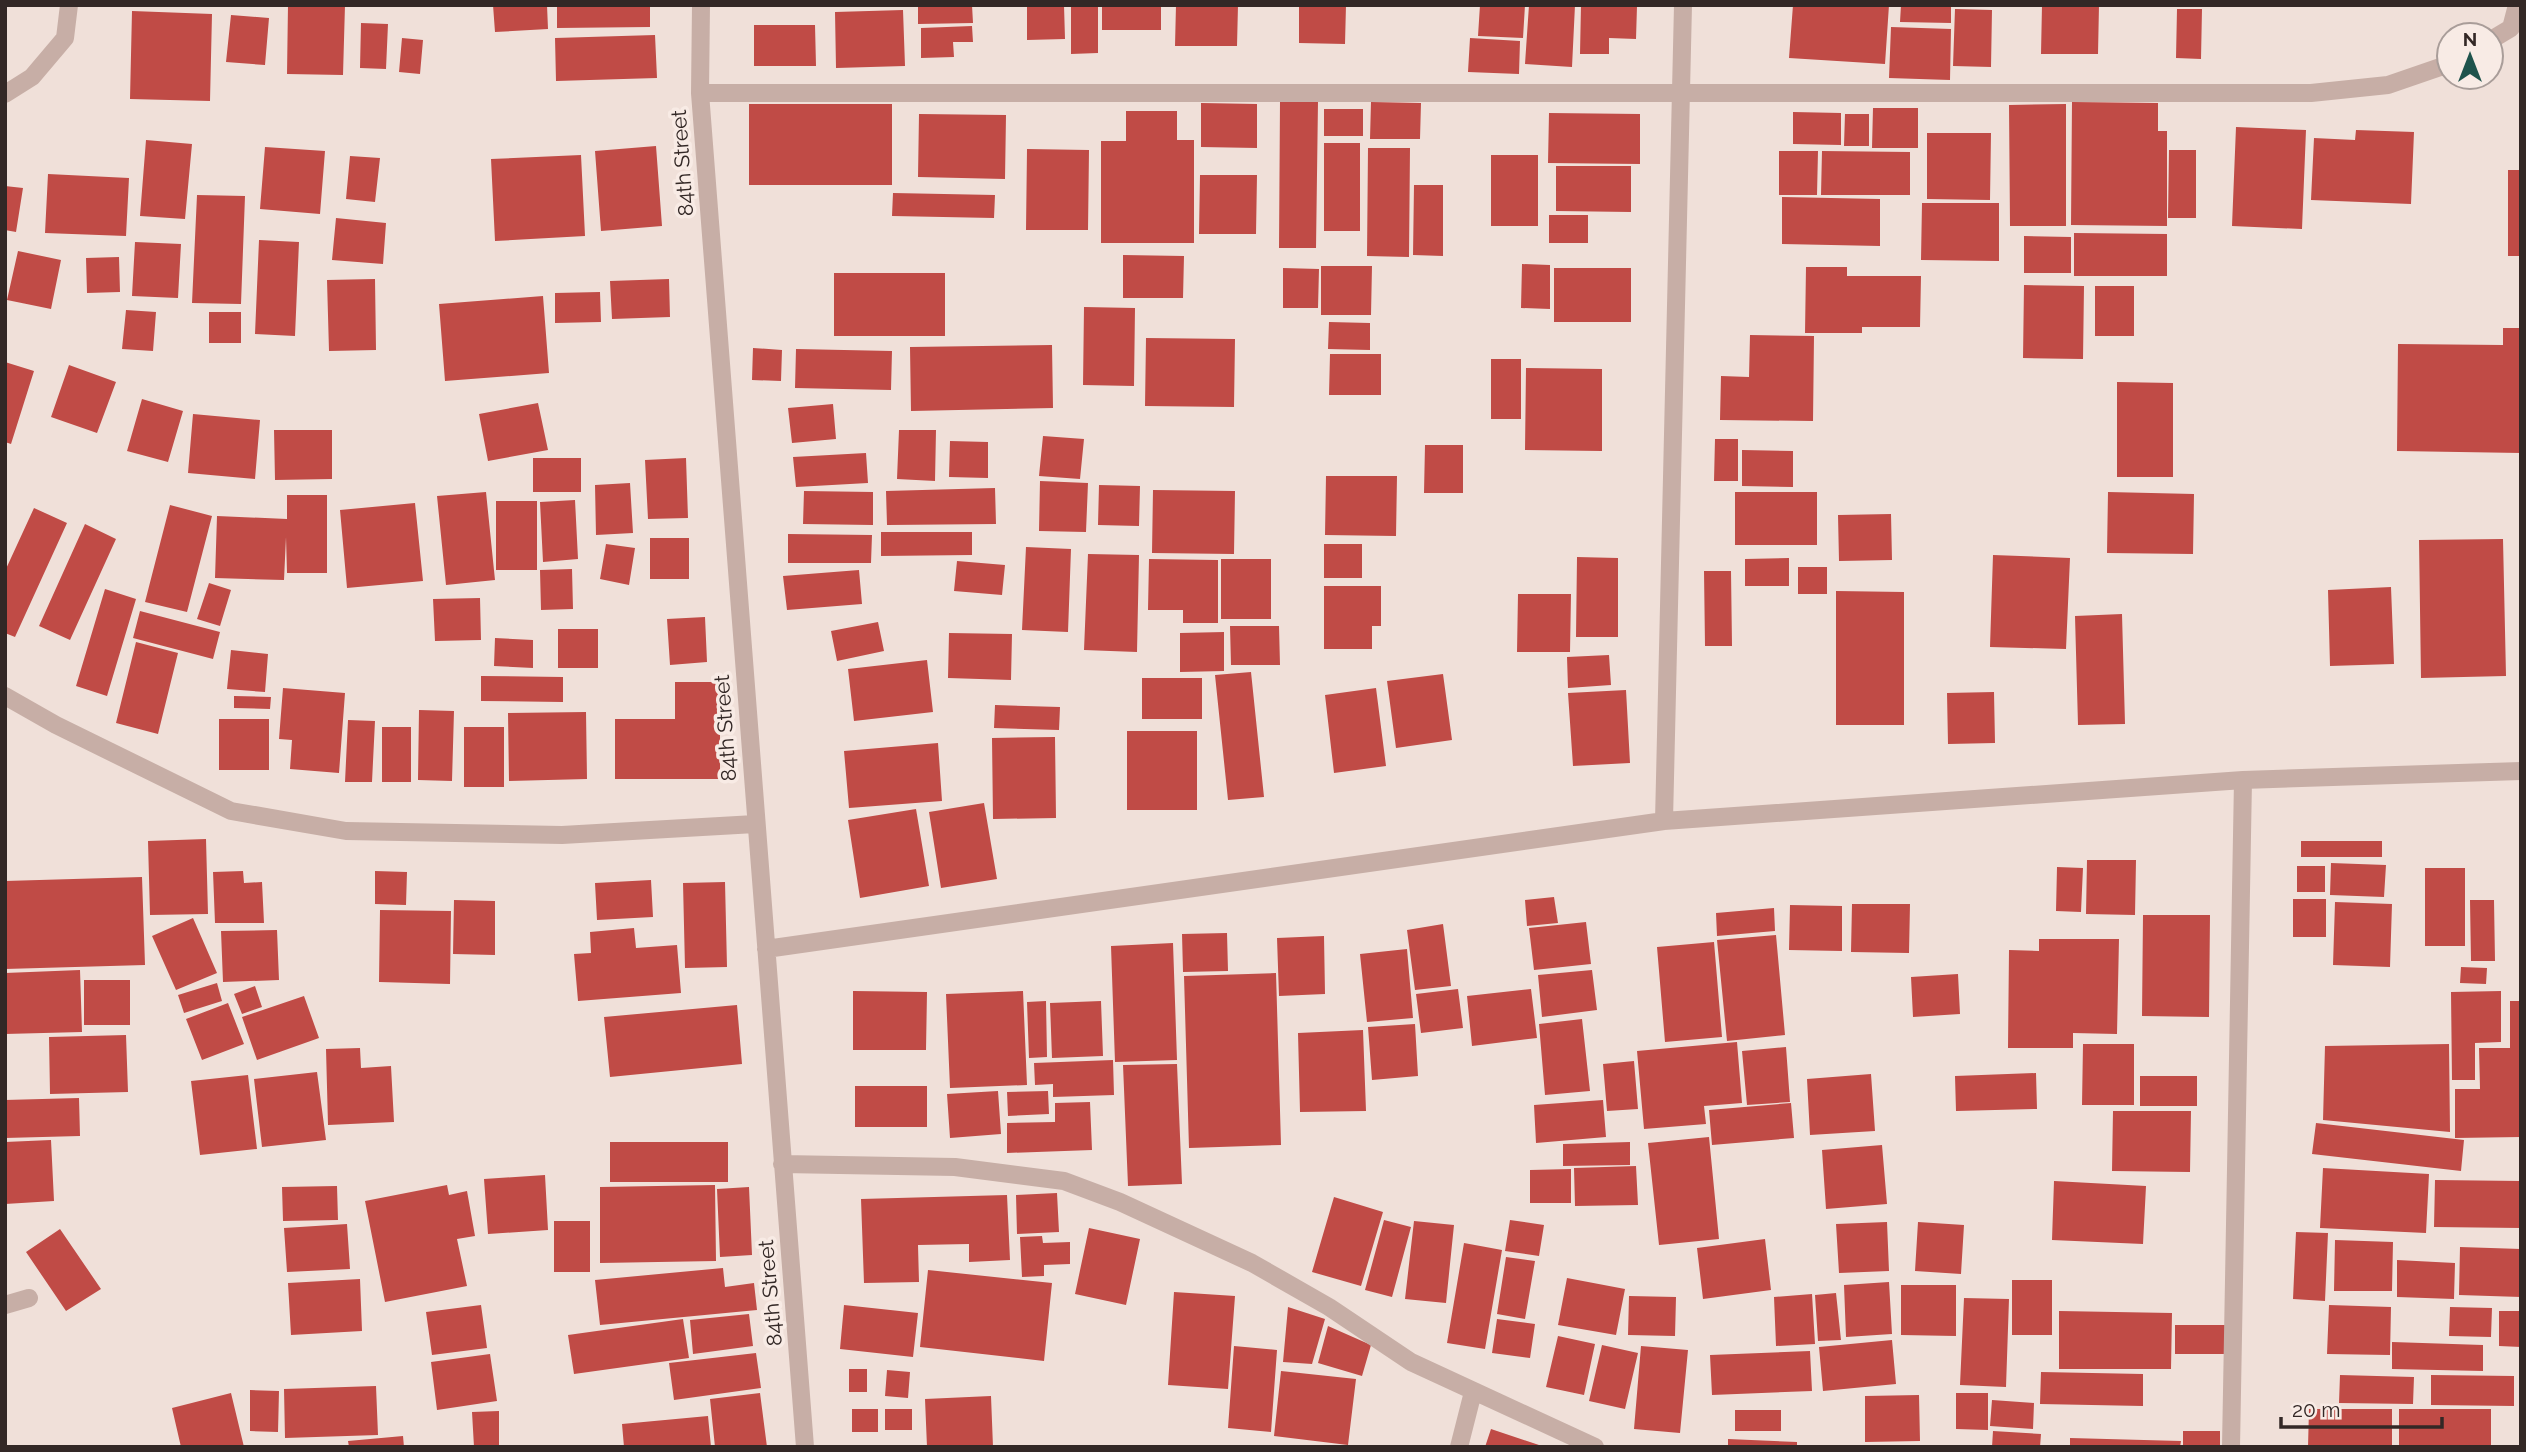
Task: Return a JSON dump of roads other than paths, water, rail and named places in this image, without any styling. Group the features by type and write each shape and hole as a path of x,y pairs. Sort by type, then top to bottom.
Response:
{"street":[{"path":"5,94 32,77 65,38 69,5"},
{"name":"84th Street","path":"701,5 700,93 805,1447"},
{"path":"1664,821 1683,5"},
{"path":"2505,32 2511,28 2517,5"},
{"path":"700,93 2311,93 2388,85 2435,69"},
{"path":"5,696 56,725 231,811 346,831 562,835 755,824"},
{"path":"766,949 1664,821 2243,780 2521,771"},
{"path":"2231,1447 2243,780"},
{"path":"782,1164 955,1167 1064,1181 1120,1202 1252,1263 1329,1307 1411,1362 1595,1447"},
{"path":"5,1305 29,1298"},
{"path":"1459,1447 1473,1392"}]}
